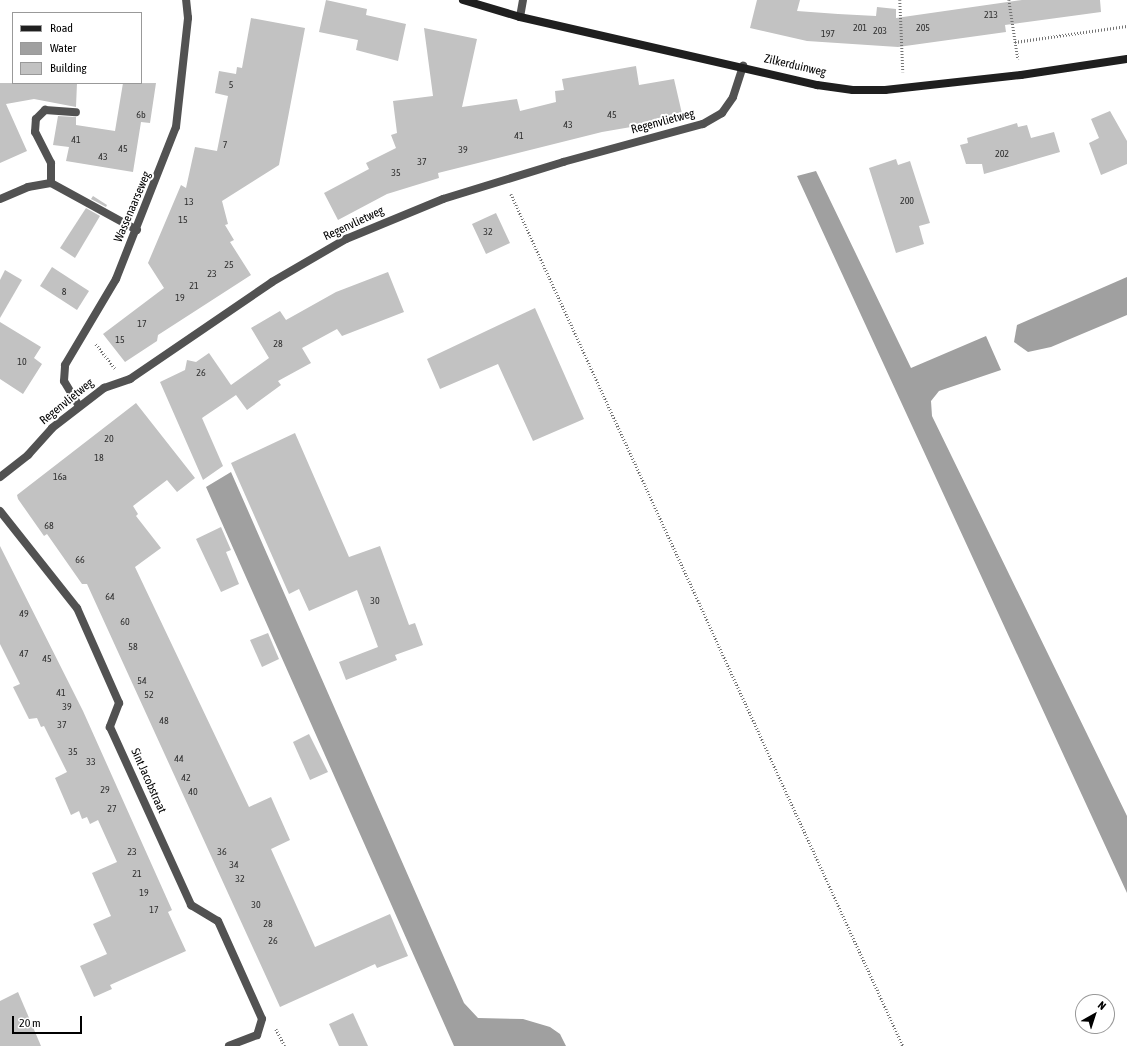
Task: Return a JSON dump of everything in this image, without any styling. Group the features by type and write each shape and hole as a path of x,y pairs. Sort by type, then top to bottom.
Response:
{"street":[{"name":"Wassenaarseweg","path":"79,406 64,381 65,365 116,279 137,230 176,127 188,18 186,0"},
{"name":"Zilkerduinweg","path":"463,0 520,16 846,89 903,88 1020,75 1127,59"},
{"path":"520,16 523,0"},
{"name":"Regenvlietweg","path":"0,477 79,406 104,388 124,381 272,282 346,239 427,205 505,180 714,119 733,97 743,66"},
{"path":"51,183 50,164 35,132 36,119 45,110 76,112"},
{"path":"0,199 28,187 51,183 137,230"},
{"name":"Sint Jacobstraat","path":"0,511 77,608 119,703 110,727 191,905 218,921 262,1019 257,1035 229,1046"}],"path":[{"path":"900,0 903,88"},
{"path":"1009,0 1020,75"},
{"path":"1016,42 1127,26"},
{"path":"505,180 903,1046"},
{"path":"81,338 96,344 124,381"}],"water":[{"path":"816,171 911,368 986,336 1001,370 939,391 931,401 932,416 1127,816 1127,893 797,176"},
{"path":"1127,277 1127,315 1051,347 1028,352 1014,342 1017,325"},
{"path":"231,472 464,1003 478,1018 523,1019 550,1027 560,1034 566,1046 454,1046 206,487"}],"building":[{"path":"326,0 367,9 366,15 406,24 398,61 356,50 358,40 319,32"},
{"path":"757,0 800,0 797,11 838,14 876,16 877,7 896,9 896,18 1022,0 1100,0 1101,12 1005,25 1006,32 898,47 807,41 750,28"},
{"path":"251,18 305,28 279,165 222,201 228,224 225,225 234,240 230,242 251,275 158,335 157,341 125,362 103,334 164,288 148,263 181,185 186,188 195,147 217,151 228,96 215,93 219,71 236,74 237,67 242,68"},
{"path":"424,28 477,39 462,107 517,99 520,111 556,102 555,91 564,90 562,79 636,66 639,85 674,79 683,118 602,132 438,173 439,178 387,194 338,220 324,193 369,169 366,163 396,148 391,135 397,133 393,101 433,96"},
{"path":"0,83 77,84 76,107 34,99 6,104 27,151 0,163"},
{"path":"156,83 150,123 141,122 133,172 66,161 69,147 53,145 58,116 76,117 76,125 115,131 123,84"},
{"path":"1110,111 1127,141 1127,164 1101,175 1089,143 1099,138 1091,119"},
{"path":"1017,123 1018,127 1027,125 1031,138 1054,132 1060,152 984,174 982,164 966,164 960,145 968,143 967,138"},
{"path":"896,159 898,165 910,161 930,223 919,226 924,244 896,253 869,168"},
{"path":"93,196 107,205 106,207 91,199"},
{"path":"86,208 100,216 75,258 60,248"},
{"path":"496,213 510,243 486,254 472,224"},
{"path":"52,267 89,291 77,310 40,286"},
{"path":"5,270 22,280 0,318 0,280"},
{"path":"388,272 404,312 342,336 337,329 302,348 311,363 278,381 281,385 247,410 236,395 202,418 223,466 203,480 160,382 185,370 187,360 196,362 209,353 231,385 269,358 251,328 280,311 286,320 336,292"},
{"path":"535,308 584,419 533,441 498,364 440,389 427,359"},
{"path":"0,322 41,347 34,358 42,364 23,394 0,379"},
{"path":"136,403 195,478 177,492 167,480 133,506 138,514 136,516 161,548 135,567 249,807 271,797 290,840 271,849 315,947 390,914 408,956 377,968 375,964 280,1007 87,584 82,584 47,534 44,536 18,499 17,495"},
{"path":"295,433 349,557 380,546 409,625 415,623 423,645 395,655 397,660 346,680 339,662 378,647 357,590 309,611 299,589 289,594 231,463"},
{"path":"221,527 231,550 226,552 239,584 221,592 196,539"},
{"path":"0,546 83,711 172,910 168,912 186,951 110,985 112,989 94,997 80,966 107,954 93,924 111,916 92,873 117,862 98,820 90,824 87,817 82,819 79,811 71,815 55,778 67,772 44,726 41,727 37,718 29,719 13,687 20,684 0,644"},
{"path":"268,633 279,659 262,667 250,640"},
{"path":"309,734 328,772 310,780 293,742"},
{"path":"18,992 41,1046 0,1046 0,1001"},
{"path":"353,1013 368,1046 339,1046 329,1024"}]}
